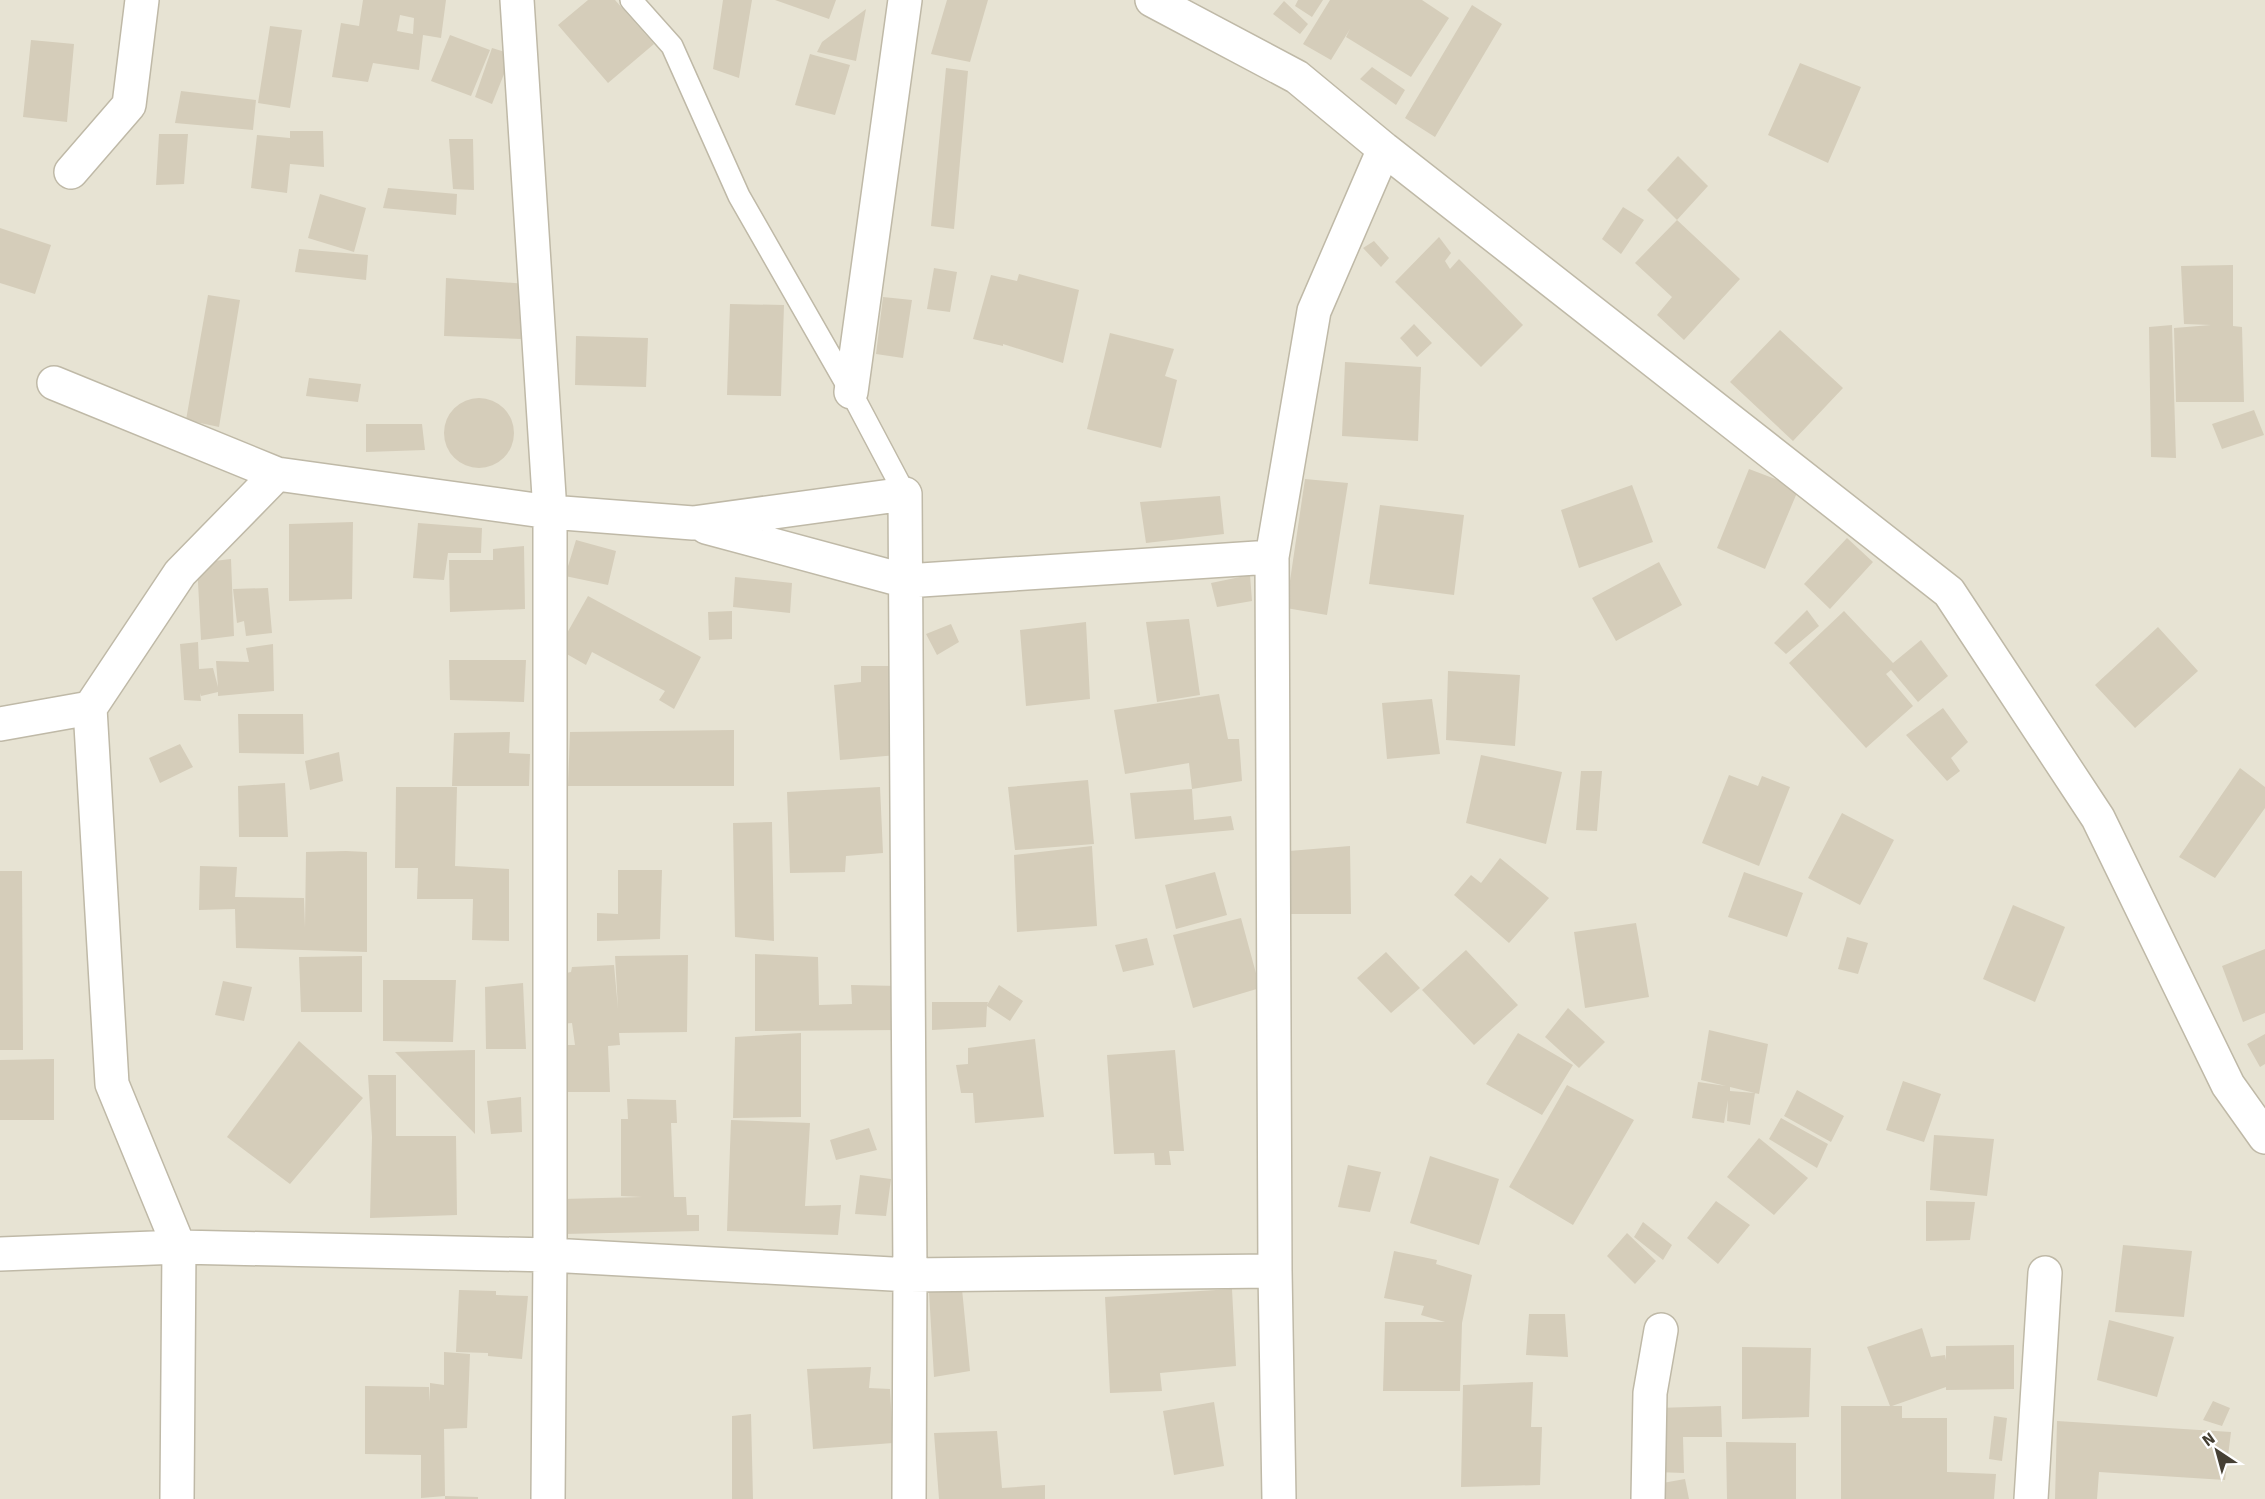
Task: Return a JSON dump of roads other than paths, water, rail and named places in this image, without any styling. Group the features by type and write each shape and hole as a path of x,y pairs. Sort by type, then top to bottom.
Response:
{"street":[{"path":"71,172 129,105 142,0"},
{"path":"517,0 550,512 548,1499"},
{"path":"851,392 905,0"},
{"path":"1152,0 1298,77 1384,149 1949,592 2098,818 2228,1085 2265,1137"},
{"path":"1279,1499 1275,1271 1272,557 1314,311 1384,149"},
{"path":"54,383 277,474 550,512 693,523 906,581 1272,557"},
{"path":"177,1499 179,1247 112,1084 90,708 180,573 277,474"},
{"path":"693,523 905,494 910,1275 909,1499"},
{"path":"0,724 90,708"},
{"path":"0,1254 179,1247 550,1255 910,1275 1275,1271"},
{"path":"2031,1499 2045,1274"},
{"path":"1648,1499 1650,1393 1661,1330"}],"lane":[{"path":"632,0 672,46 739,196 851,392 905,494"}]}
